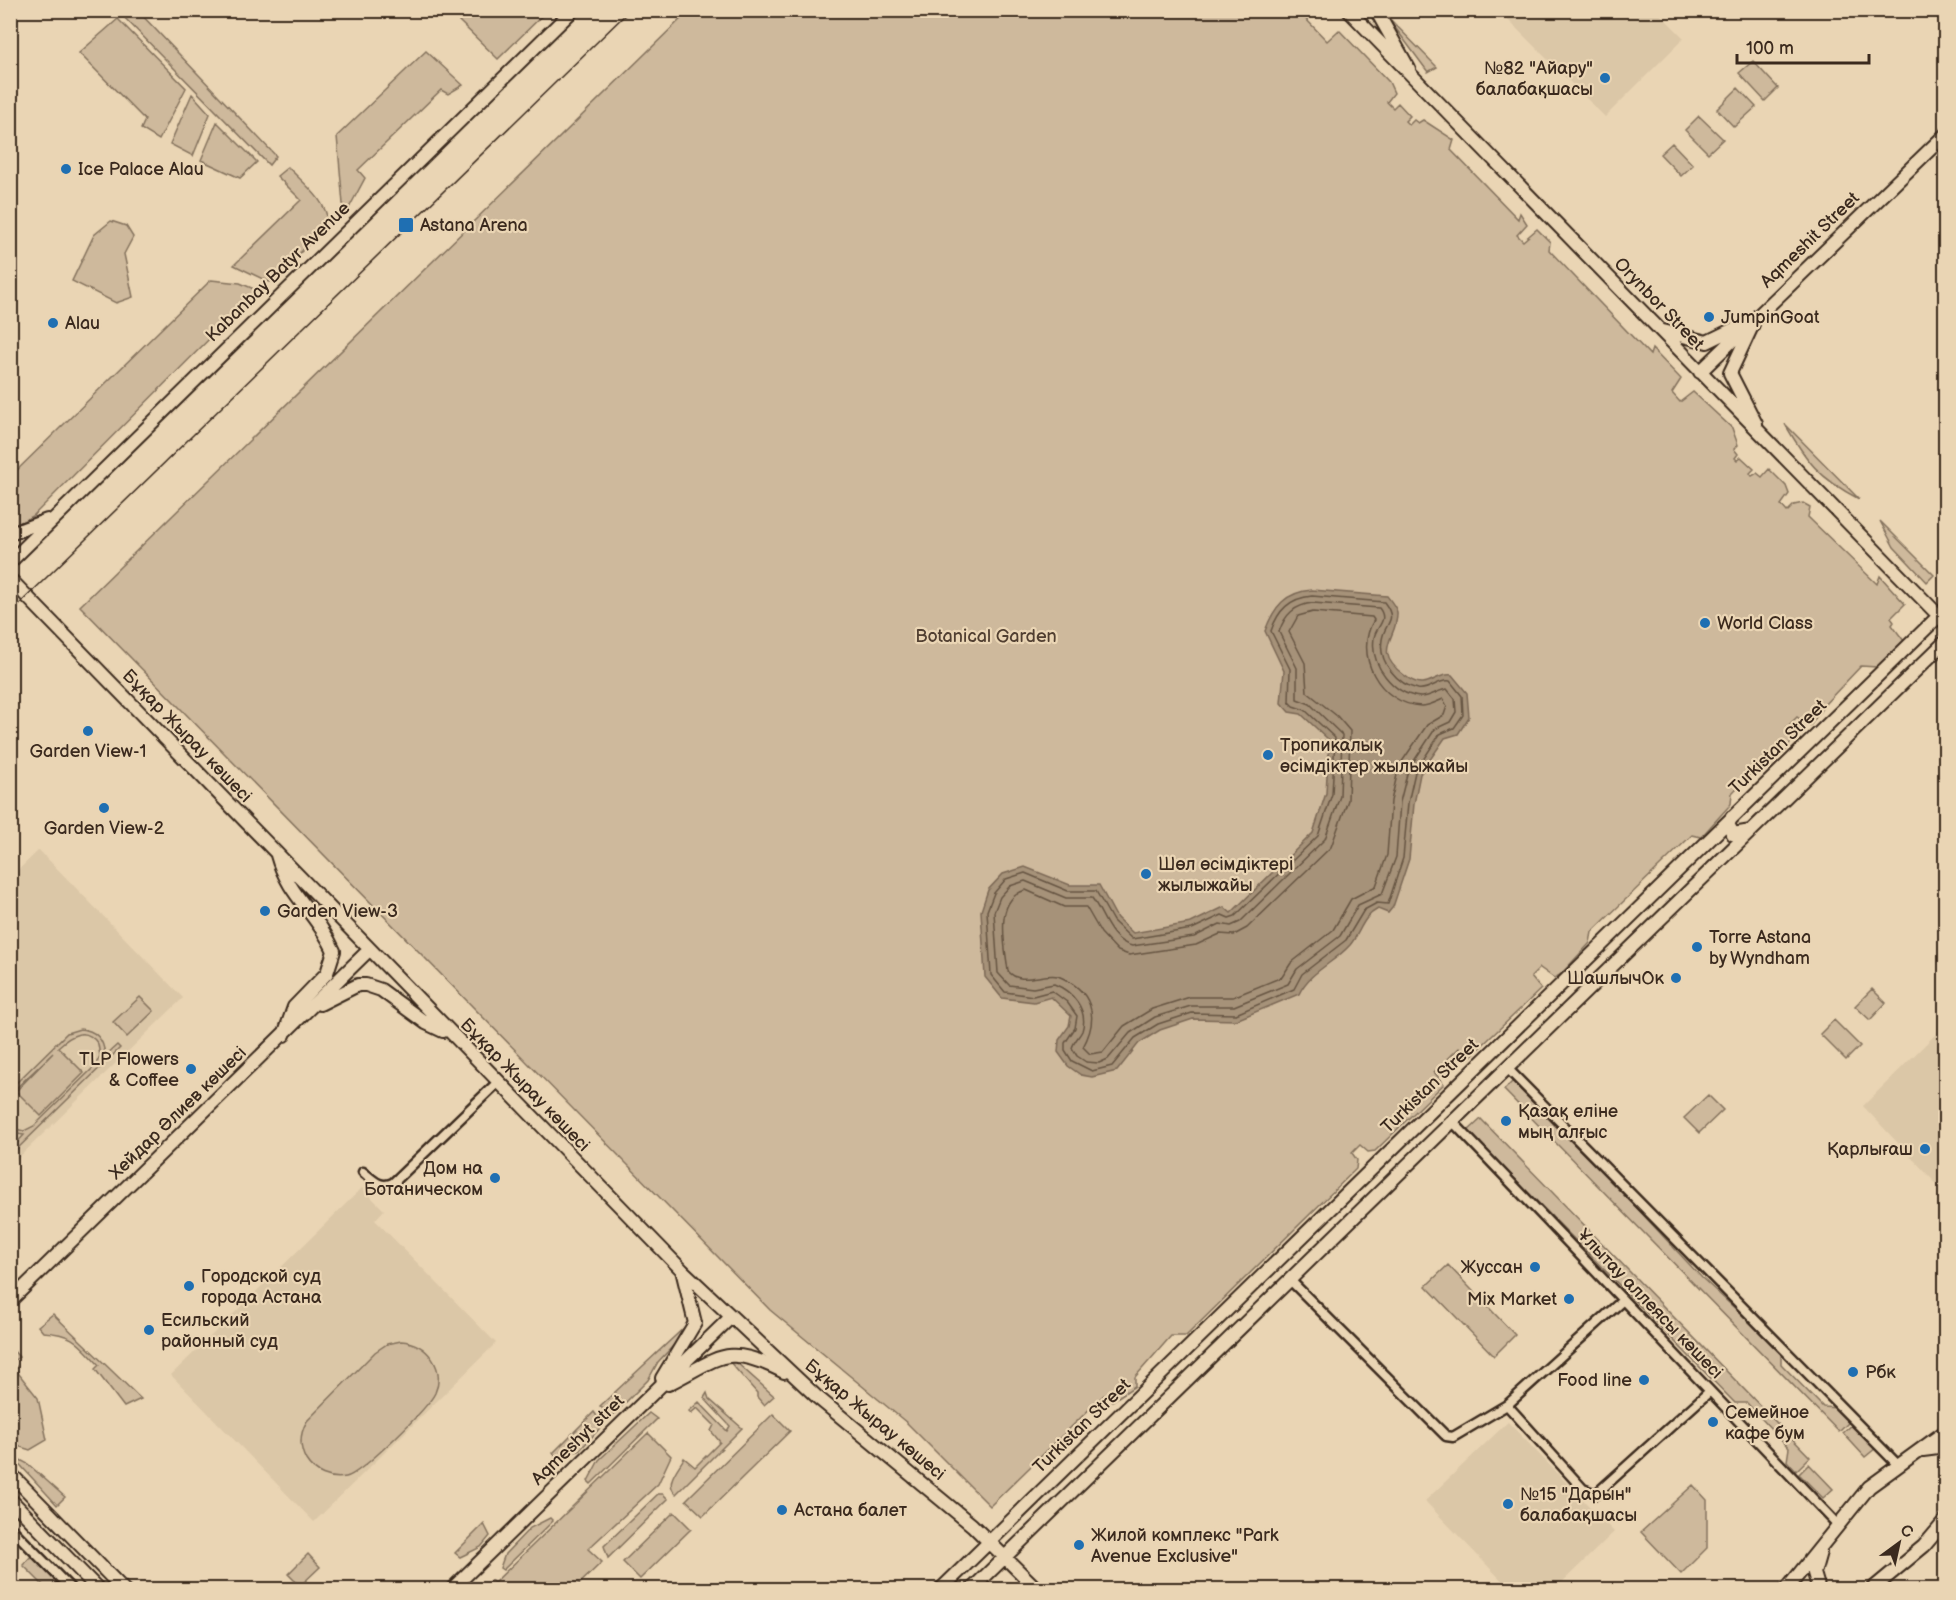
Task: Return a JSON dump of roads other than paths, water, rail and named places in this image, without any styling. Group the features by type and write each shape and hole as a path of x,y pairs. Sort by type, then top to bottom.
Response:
{"street":[{"name":"Kabanbay Batyr Avenue","path":"10,562 573,10"},
{"name":"Orynbor Street","path":"1348,10 1700,372 1943,616"},
{"path":"1376,10 1394,38 1413,78"},
{"name":"Aqmeshit Street","path":"1700,372 1946,134"},
{"path":"1661,331 1707,342 1717,340 1756,318"},
{"path":"1756,318 1730,373 1761,434"},
{"path":"10,534 54,517"},
{"name":"Бұқар Жырау көшесі","path":"10,579 497,1083 682,1270 797,1379 1005,1556 1038,1590"},
{"name":"Turkistan Street","path":"940,1590 1732,817 1943,616"},
{"path":"970,1590 1946,641"},
{"path":"1732,817 1728,824 1733,834 1751,831"},
{"path":"277,854 287,884 311,912 334,951 327,973 294,1007 284,1037"},
{"path":"1685,863 1698,860 1703,864 1705,869 1702,879"},
{"name":"Хейдар Әлиев көшесі","path":"10,1301 284,1037 369,950"},
{"path":"313,1007 358,985 366,985 381,990 426,1023 450,1034"},
{"path":"1490,1053 1484,1062 1484,1069 1494,1077 1503,1072"},
{"path":"1503,1072 1898,1465"},
{"path":"363,1172 379,1185 387,1186 393,1183 497,1083"},
{"path":"1443,1099 1450,1097 1459,1102 1459,1110 1452,1121"},
{"name":"Ұлытау аллеясы көшесі","path":"1452,1121 1837,1524"},
{"path":"656,1390 695,1323 682,1270"},
{"path":"1290,1280 1446,1436 1460,1435 1507,1405 1623,1300"},
{"name":"Aqmeshyt stret","path":"451,1590 731,1317"},
{"path":"656,1390 726,1355 762,1360 797,1379"},
{"path":"1507,1405 1583,1489 1596,1494 1710,1391"},
{"path":"1786,1590 1869,1487 1946,1431"},
{"path":"1918,1452 1946,1447"},
{"path":"10,1473 124,1590"},
{"path":"10,1499 99,1590"},
{"path":"1871,1590 1924,1546 1946,1520"},
{"path":"10,1527 72,1590"},
{"path":"1819,1590 1814,1573 1823,1546"},
{"path":"1865,1590 1890,1575"}],"water":[{"path":"1312,590 1387,596 1397,612 1387,651 1394,666 1408,678 1419,683 1425,683 1444,675 1452,675 1467,693 1469,717 1458,734 1445,738 1420,774 1414,804 1409,859 1393,907 1388,913 1378,909 1368,916 1350,945 1315,973 1299,994 1236,1020 1193,1019 1160,1030 1139,1043 1117,1071 1092,1077 1081,1075 1068,1066 1058,1052 1059,1040 1069,1026 1071,1016 1051,997 1034,1002 1002,998 985,977 981,911 988,890 1003,874 1025,867 1070,885 1099,885 1117,918 1133,933 1191,923 1224,907 1231,913 1313,833 1326,793 1329,740 1301,714 1289,712 1281,703 1284,671 1265,631 1272,615 1282,602 1295,594"}],"tram line":[{"path":"10,613 630,10"}],"place":[{"name":"№82 \"Айару\" балабақшасы","path":"1605,78"},
{"name":"Ice Palace Alau","path":"66,169"},
{"name":"Astana Arena","path":"406,225"},
{"name":"JumpinGoat","path":"1709,317"},
{"name":"Alau","path":"53,323"},
{"name":"World Class","path":"1705,623"},
{"name":"Garden View-1","path":"88,731"},
{"name":"Тропикалық өсімдіктер жылыжайы","path":"1268,755"},
{"name":"Garden View-2","path":"104,808"},
{"name":"Шөл өсімдіктері жылыжайы","path":"1146,874"},
{"name":"Garden View-3","path":"265,911"},
{"name":"Torre Astana by Wyndham","path":"1697,947"},
{"name":"ШашлычОк","path":"1676,978"},
{"name":"TLP Flowers & Coffee","path":"191,1069"},
{"name":"Қазақ еліне мың алғыс","path":"1506,1121"},
{"name":"Қарлығаш","path":"1925,1149"},
{"name":"Дом на Ботаническом","path":"495,1178"},
{"name":"Жуссан","path":"1535,1267"},
{"name":"Городской суд города Астана","path":"189,1286"},
{"name":"Mix Market","path":"1569,1299"},
{"name":"Есильский районный суд","path":"149,1330"},
{"name":"Рбк","path":"1853,1372"},
{"name":"Food line","path":"1644,1380"},
{"name":"Семейное кафе бум","path":"1713,1422"},
{"name":"№15 \"Дарын\" балабақшасы","path":"1508,1504"},
{"name":"Астана балет","path":"782,1510"},
{"name":"Жилой комплекс \"Park Avenue Exclusive\"","path":"1079,1545"}],"park label":[{"name":"Botanical Garden","path":"986,636"}]}
